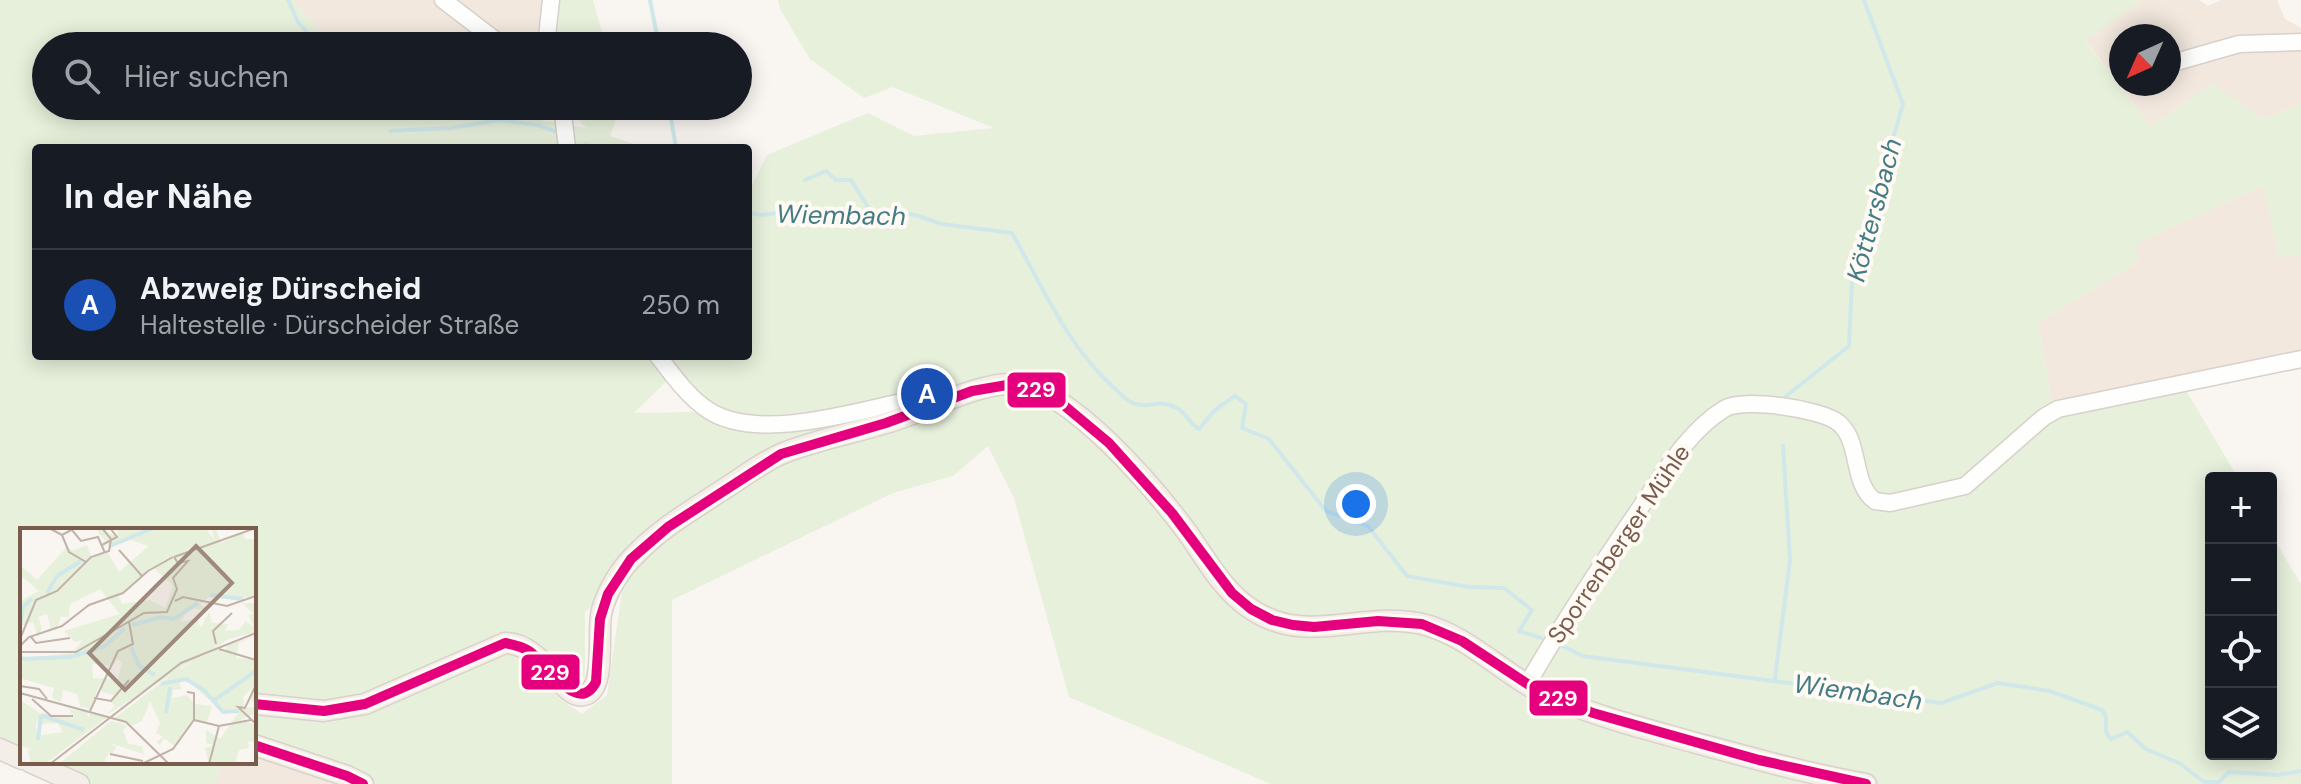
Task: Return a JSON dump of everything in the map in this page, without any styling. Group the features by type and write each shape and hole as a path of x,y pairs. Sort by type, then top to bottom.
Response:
{"main road":[{"path":"256,704 324,711 365,704 505,643 528,648 569,691 586,695 594,688 599,674 599,632 606,597 624,568 647,543 688,512 778,456 999,384 1018,384 1035,388 1060,401 1114,449 1145,481 1236,598 1252,610 1290,627 1403,621 1426,625 1451,635 1527,685 1569,704 1641,728 1866,784"},
{"path":"256,746 363,784"},
{"path":"0,749 20,758"},
{"path":"34,764 79,784"}],"street":[{"path":"443,0 485,32"},
{"path":"548,32 551,0"},
{"path":"2181,61 2239,44 2301,42"},
{"path":"565,120 567,144"},
{"name":"Sporrenberger Mühle","path":"1527,685 1580,597 1671,463 1691,437 1726,407 1746,404 1776,406 1835,420 1847,433 1864,490 1875,501 1890,503 1965,486 2044,417 2058,409 2301,359"},
{"path":"661,360 708,410 746,423 833,418 919,398 927,402 930,408"}],"shaded area":[{"path":"293,0 559,0 558,32 322,32"},
{"path":"2142,0 2199,0 2208,6 2221,0 2277,0 2285,19 2301,28 2301,103 2264,120 2213,84 2151,127 2127,96 2181,96 2181,24 2109,24 2109,72 2085,40"},
{"path":"2264,185 2279,256 2301,256 2301,364 2052,404 2038,322 2138,262 2135,244"},
{"path":"256,739 371,779 373,784 215,784 224,764 256,764"}],"green space":[{"path":"0,0 293,0 322,32 32,32 32,120 540,120 586,128 579,120 616,120 610,136 634,144 32,144 32,360 660,360 674,374 634,413 693,412 735,430 739,417 707,400 670,360 752,360 752,185 767,155 868,113 914,136 994,128 893,87 864,98 810,59 780,9 778,0 2142,0 2085,41 2109,72 2109,96 2127,96 2151,127 2213,84 2264,120 2301,103 2301,256 2279,257 2264,185 2136,244 2138,262 2038,322 2052,404 1969,490 2056,414 2184,387 2234,472 2205,472 2205,760 2277,760 2277,544 2301,584 2301,784 1271,784 1069,697 1014,498 988,446 953,476 893,493 672,600 672,784 373,784 371,778 256,739 256,528 20,528 20,753 0,744","holes":["624,578 607,695 582,714 560,699 521,655 551,656 578,683 585,677 585,612"]},
{"path":"559,0 593,0 602,32 558,32"},
{"path":"45,764 224,764 215,784 90,784"}],"waterway":[{"name":"Wiembach","path":"288,0 298,22 307,32"},
{"path":"650,0 656,32"},
{"name":"Köttersbach","path":"1785,397 1849,346 1852,281 1903,104 1864,0"},
{"name":"Wiembach","path":"390,131 451,128 499,120 537,125 559,133"},
{"path":"671,120 675,144"},
{"path":"805,180 826,171 836,180 851,180 871,212"},
{"name":"Wiembach","path":"752,214 785,212 819,217 887,210 942,224 1012,233 1068,334 1096,370 1126,399 1143,405 1170,405 1180,410 1199,429 1215,410 1235,396 1246,404 1242,428 1269,439 1326,511 1368,526 1407,576 1469,587 1504,588 1532,610 1519,631 1541,638"},
{"name":"Köttersbach","path":"1775,678 1790,560 1783,446"},
{"name":"Wiembach","path":"1560,645 1583,656 1941,703 1998,683 2050,691 2102,710 2106,717 2106,732 2111,739 2127,732 2146,749 2181,764 2204,782 2219,782 2229,772 2277,775 2301,771"}],"transit line":[{"name":"229","path":"256,704 324,711 365,704 505,643 529,651 571,691 580,694 588,691 596,682 600,619 608,594 631,559 668,527 781,454 886,423 972,391 1013,384 1035,389 1060,402 1109,443 1172,513 1232,593 1251,609 1272,620 1314,627 1378,621 1422,624 1462,641 1532,687 1593,713 1759,760 1866,784"},
{"name":"229","path":"256,746 363,784"}],"place":[{"name":"Abzweig Dürscheid","path":"927,394"}]}
